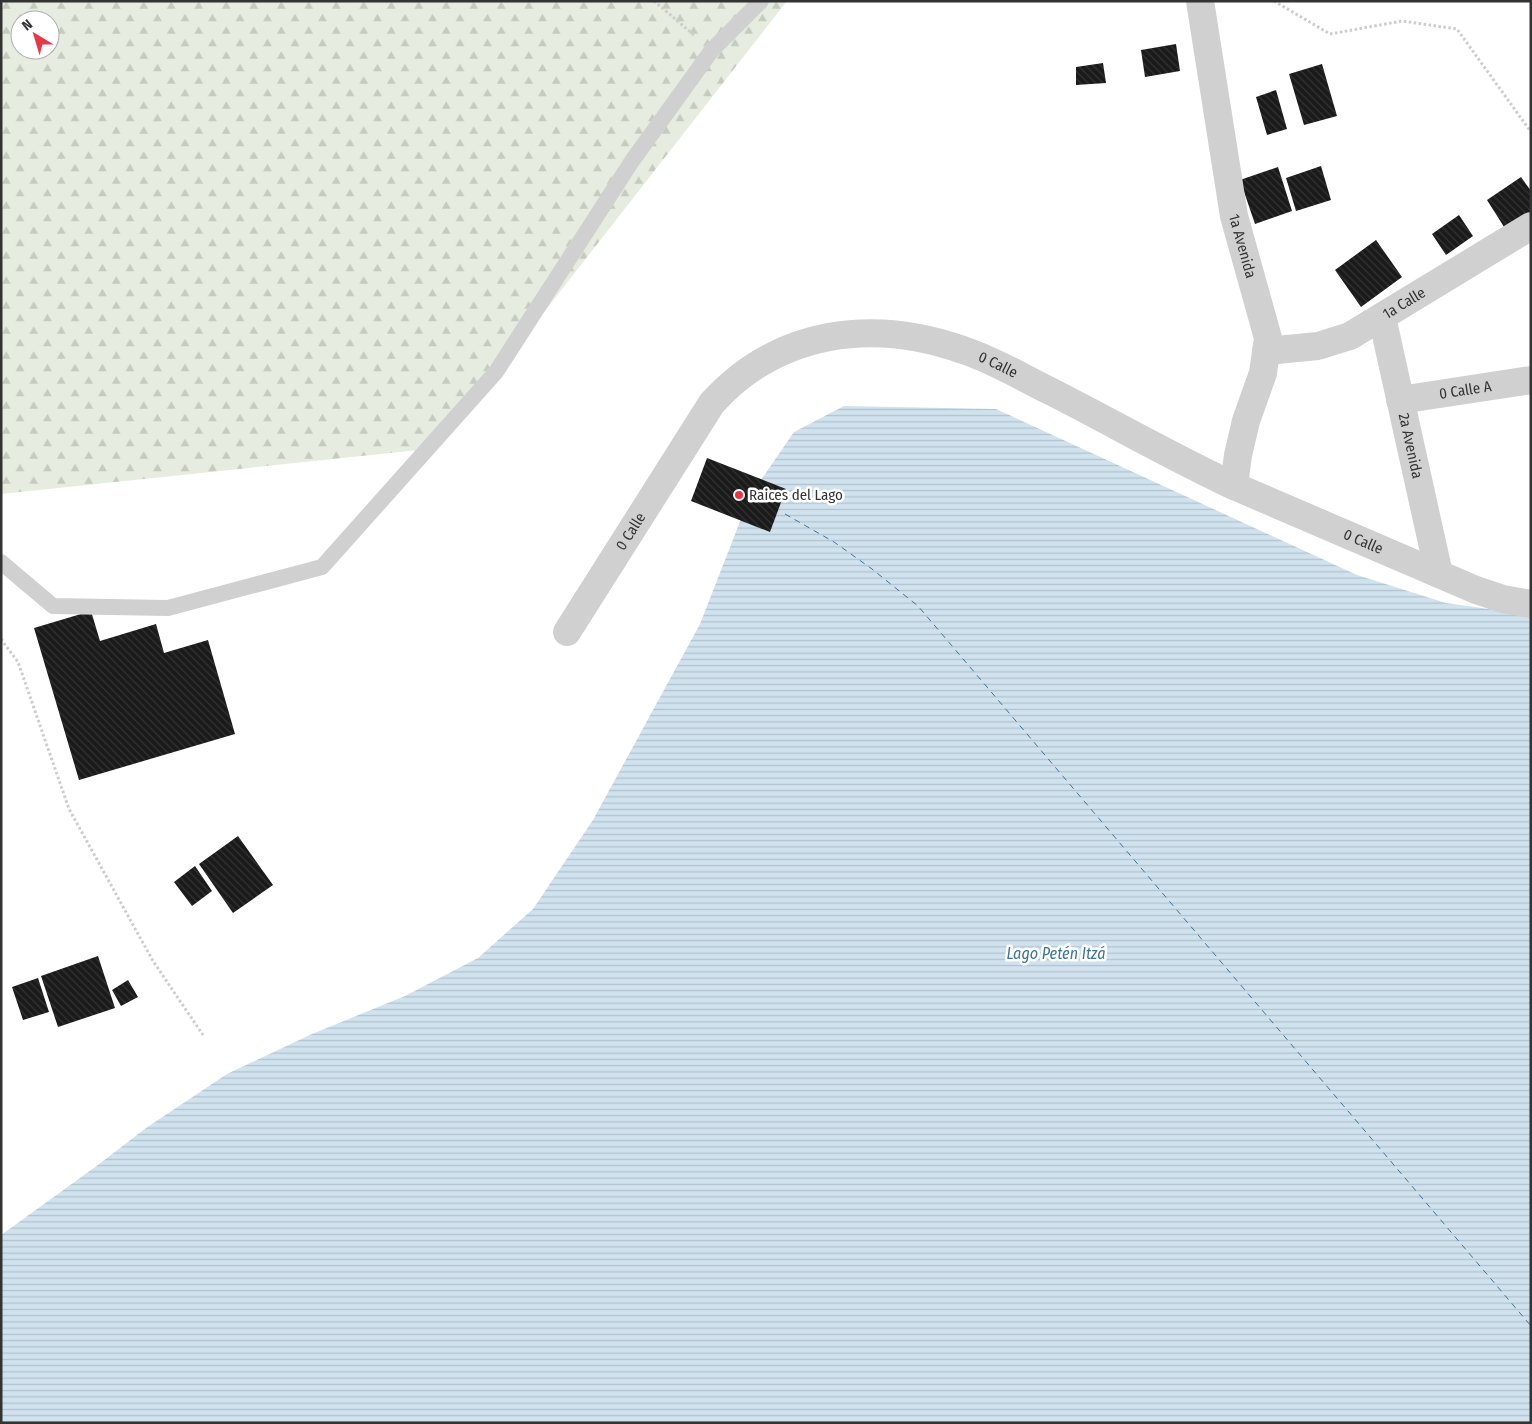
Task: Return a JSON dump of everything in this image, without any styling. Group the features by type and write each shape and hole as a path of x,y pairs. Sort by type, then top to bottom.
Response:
{"street":[{"name":"1a Avenida","path":"1200,1 1234,216 1268,338 1263,373 1246,421 1238,454 1234,486"},
{"name":"1a Calle","path":"1266,351 1318,346 1350,336 1531,226"},
{"name":"2a Avenida","path":"1382,317 1439,574"},
{"name":"0 Calle","path":"567,632 712,403 726,387 745,372 768,358 790,348 823,337 854,332 880,332 940,342 965,350 1067,400 1197,469 1234,486 1476,590 1503,599 1531,604"},
{"name":"0 Calle A","path":"1400,400 1531,380"}],"lane":[{"path":"1,562 53,606 168,608 322,567 496,372 632,161 712,50 760,1"}],"path":[{"path":"654,1 712,50"},
{"path":"1274,1 1330,34 1402,21 1457,30 1531,132"},
{"path":"1,639 18,662 69,810 153,961 203,1035"}],"green space":[{"path":"1,1 787,1 438,448 1,494"}],"water":[{"name":"Lago Petén Itzá","path":"844,406 996,409 1357,575 1446,603 1531,615 1531,1423 1,1423 1,1235 146,1128 227,1074 312,1034 405,996 478,958 533,909 593,820 700,624 750,496 794,432"}],"building":[{"path":"1176,44 1180,71 1145,77 1141,50"},
{"path":"1103,63 1106,83 1076,85 1076,67"},
{"path":"1322,64 1337,116 1304,125 1289,74"},
{"path":"1276,90 1287,129 1267,135 1256,97"},
{"path":"1321,166 1331,200 1296,211 1286,178"},
{"path":"1278,167 1292,211 1255,224 1240,180"},
{"path":"1521,177 1531,191 1531,213 1506,230 1487,200"},
{"path":"1459,215 1473,236 1446,255 1432,234"},
{"path":"1376,240 1402,277 1361,307 1335,270"},
{"name":"Raices del Lago","path":"707,458 786,489 770,532 691,501"},
{"path":"91,611 100,641 156,624 164,653 208,640 235,734 79,780 34,628"},
{"path":"238,836 273,885 233,913 199,864"},
{"path":"195,866 212,891 192,906 174,882"},
{"path":"98,956 115,1008 58,1027 41,976"},
{"path":"38,978 49,1012 23,1020 12,987"},
{"path":"128,980 138,997 121,1006 112,990"}],"ferry route":[{"path":"785,514 834,542 872,569 918,606 1531,1326"}],"place":[{"name":"Raices del Lago","path":"739,495"}]}
